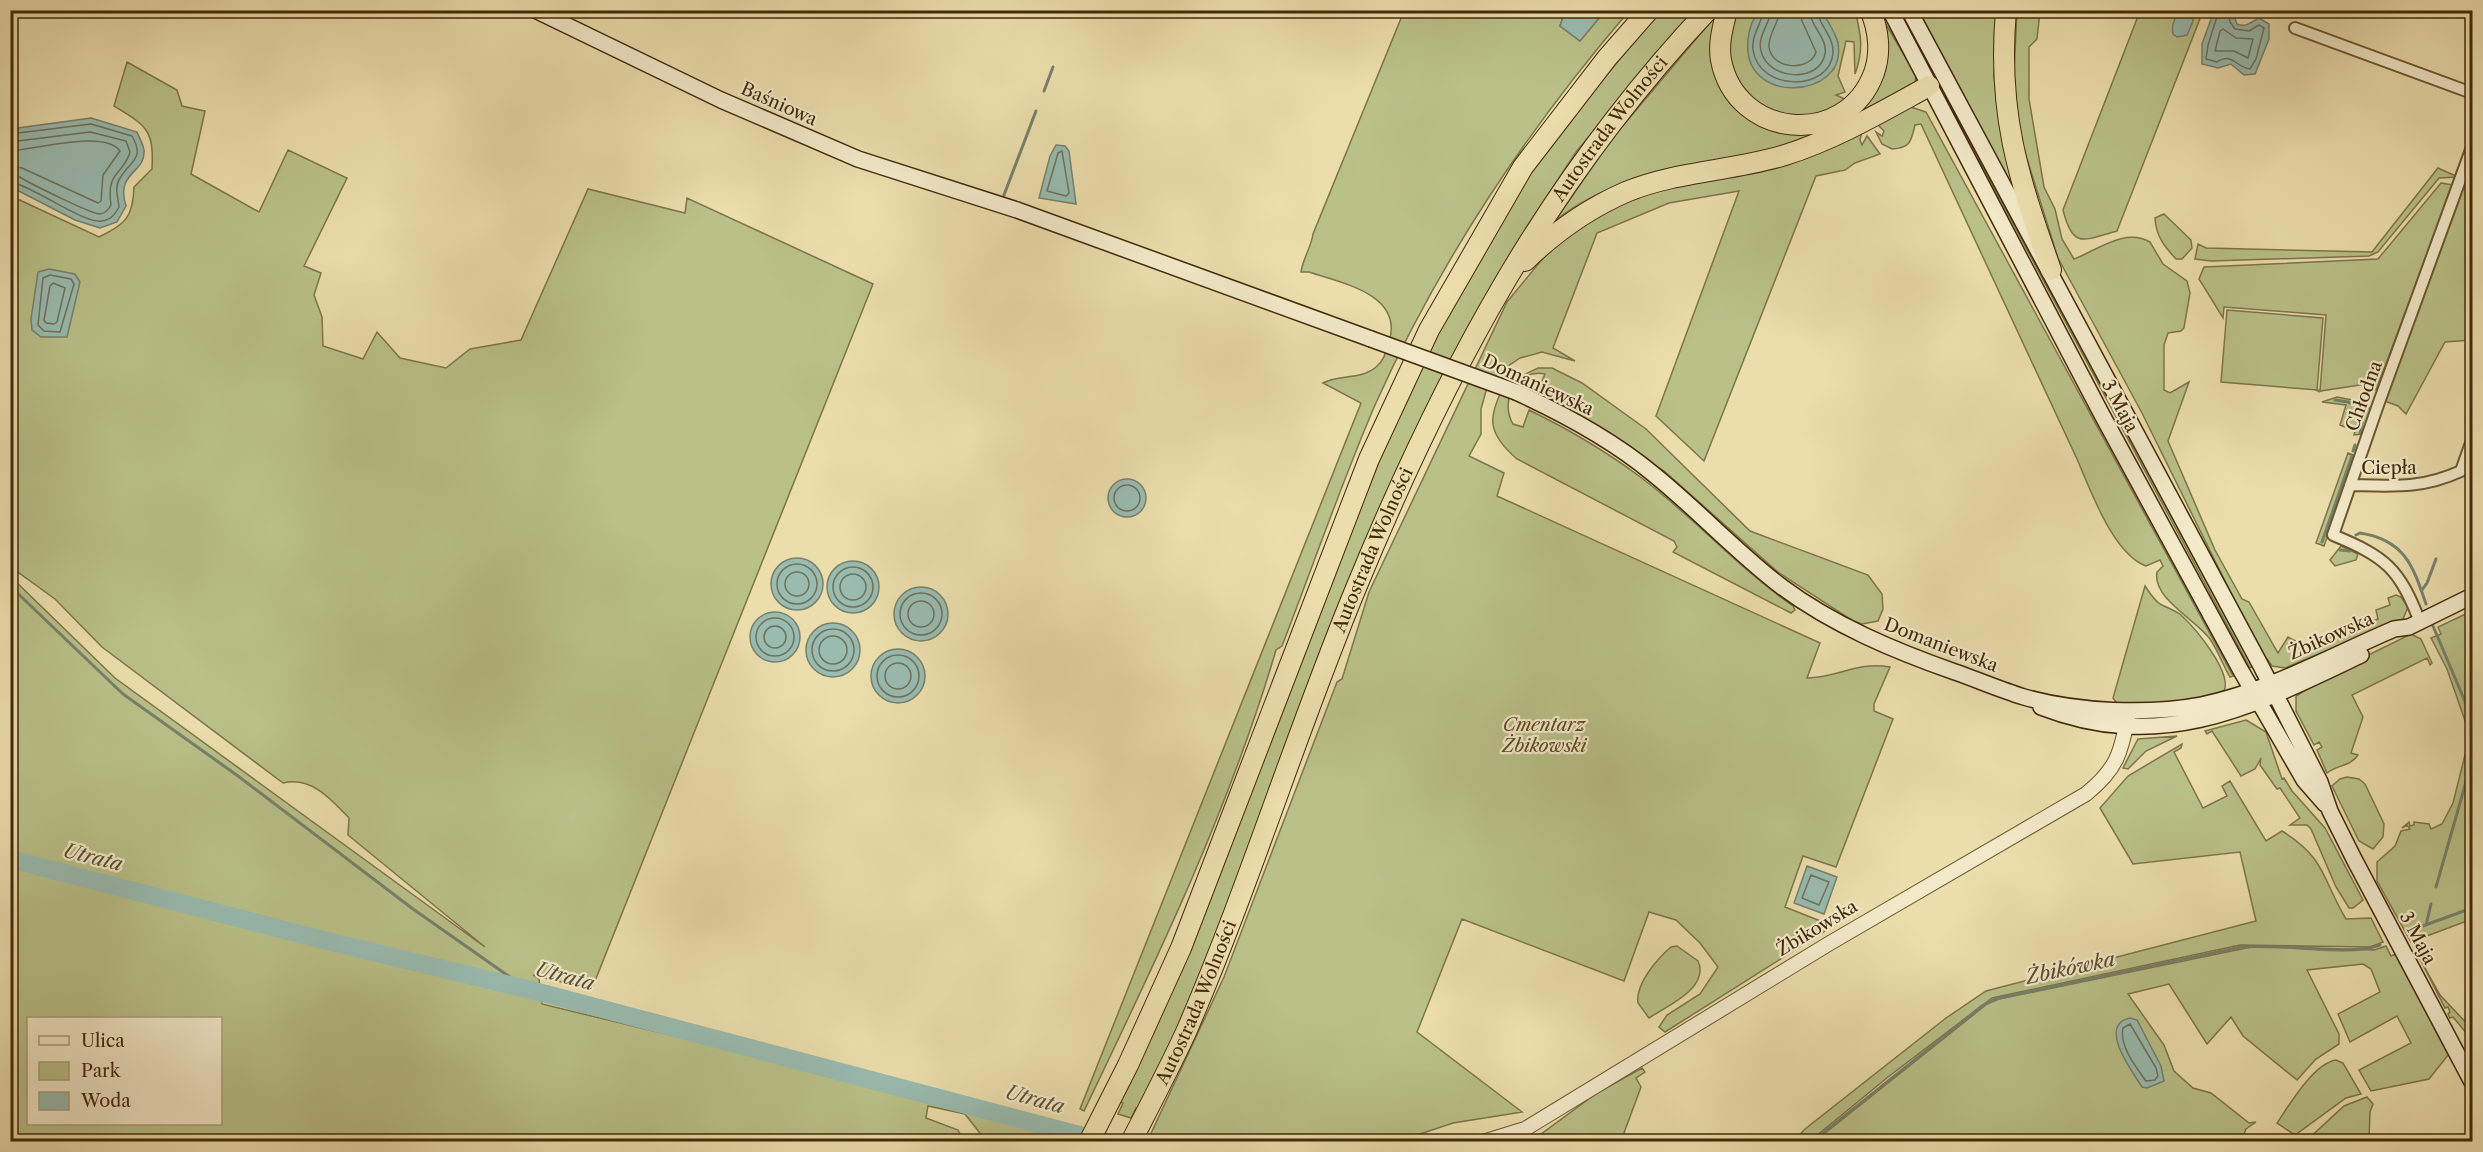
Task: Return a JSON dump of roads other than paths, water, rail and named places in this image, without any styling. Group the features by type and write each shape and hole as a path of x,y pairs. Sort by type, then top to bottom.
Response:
{"highway":[{"name":"Autostrada Wolności","path":"1089,1142 1181,948 1369,459 1429,330 1523,167 1607,58 1649,10"},
{"name":"Autostrada Wolności","path":"1135,1135 1197,1006 1355,590 1413,454 1496,295 1543,219 1609,125 1708,10"},
{"path":"1728,10 1720,48 1723,68 1733,88 1741,100 1764,117 1799,126 1830,120 1843,114 1862,96 1876,69 1878,52 1878,37 1870,10"},
{"path":"2006,10 2003,77 2011,144 2019,178 2050,270"},
{"path":"1496,295 1526,260 1557,232 1586,212 1617,196 1664,181 1763,160 1802,149 1855,125 1929,86"}],"main road":[{"name":"Baśniowa","path":"536,10 785,129 858,159 1017,210"},
{"name":"3 Maja","path":"1890,10 2101,413 2256,696 2304,780 2330,811"},
{"name":"3 Maja","path":"1909,10 2273,690 2320,782 2330,811 2472,1082"},
{"path":"1929,86 1934,57"},
{"name":"Domaniewska","path":"1017,210 1516,392 1555,410 1623,451 1652,472 1736,549 1784,588 1807,603 1900,652 2026,698 2129,711 2201,705 2256,696"},
{"name":"Żbikowska","path":"2273,690 2398,638 2415,624 2472,596"},
{"name":"Domaniewska","path":"2026,698 2035,705 2059,714 2126,727 2152,727 2199,721 2273,690"}],"street":[{"path":"2295,28 2472,93"},
{"name":"Chłodna","path":"2415,624 2403,585 2388,564 2372,552 2333,535 2472,147"},
{"path":"2461,471 2472,440"},
{"name":"Ciepła","path":"2350,485 2430,484 2472,465"},
{"name":"Żbikowska","path":"1483,1142 1525,1129 1830,943 2086,794 2112,770 2119,758 2129,711"}],"water":[{"path":"1565,10 1605,11 1580,41 1560,26"},
{"path":"1759,11 1822,11 1838,44 1837,62 1827,76 1812,85 1794,88 1776,85 1761,77 1750,62 1748,40 1752,24"},
{"path":"2184,11 2191,12 2193,21 2187,35 2177,37 2173,34 2173,23 2176,17"},
{"path":"2214,11 2232,11 2237,24 2240,25 2248,24 2259,18 2269,24 2269,39 2255,74 2244,75 2231,64 2218,68 2202,64 2202,44"},
{"path":"91,118 137,132 144,150 140,164 124,186 126,206 117,222 100,228 75,220 11,187 11,129"},
{"path":"1056,145 1065,146 1069,151 1076,204 1039,198 1050,156"},
{"path":"49,269 75,274 80,282 67,337 41,337 32,330 31,319 38,272"},
{"path":"1127,479 1141,484 1146,498 1141,512 1127,517 1113,512 1108,498 1113,484"},
{"path":"797,558 807,560 815,566 821,574 823,584 821,594 815,602 807,608 797,610 787,608 779,602 773,594 771,584 773,574 779,566 787,560"},
{"path":"848,561 858,561 868,565 875,572 879,587 875,602 868,609 858,613 848,613 838,609 831,602 827,592 827,582 831,572 838,565"},
{"path":"921,587 931,589 940,595 946,604 948,614 946,624 940,633 931,639 921,641 911,639 902,633 896,624 894,614 896,604 902,595 911,589"},
{"path":"775,612 784,614 795,623 800,637 798,646 789,657 775,662 766,660 755,651 750,637 752,628 761,617"},
{"path":"828,623 838,623 848,627 856,635 860,650 856,665 848,673 838,677 828,677 818,673 810,665 806,655 806,645 810,635 818,627"},
{"path":"898,649 908,651 917,657 923,666 925,676 923,686 917,695 908,701 898,703 888,701 879,695 873,686 871,676 873,666 879,657 888,651"},
{"path":"1807,866 1837,877 1824,914 1794,903"},
{"path":"2130,1018 2137,1020 2161,1066 2164,1081 2147,1088 2142,1087 2131,1070 2117,1039 2117,1029 2121,1022"}],"waterway":[{"path":"1044,91 1053,67"},
{"path":"1004,195 1036,111"},
{"path":"2335,400 2348,402 2365,409 2360,433"},
{"path":"2353,451 2355,445"},
{"path":"2322,542 2352,456"},
{"path":"2356,535 2360,533 2375,537 2397,549 2405,557 2417,578 2426,604"},
{"path":"2340,550 2350,551"},
{"path":"2422,590 2436,559"},
{"path":"10,586 123,694 238,776 413,909 527,989"},
{"path":"2433,626 2472,718"},
{"path":"2436,887 2472,761"},
{"name":"Utrata","path":"10,859 327,941 527,989 1106,1142"},
{"path":"2426,925 2431,904"},
{"name":"Żbikówka","path":"2409,931 2472,908"},
{"name":"Żbikówka","path":"1812,1142 1982,1006 1995,999 2241,947 2350,950 2380,945"}],"park label":[{"name":"Cmentarz Żbikowski","path":"1544,735"}]}
